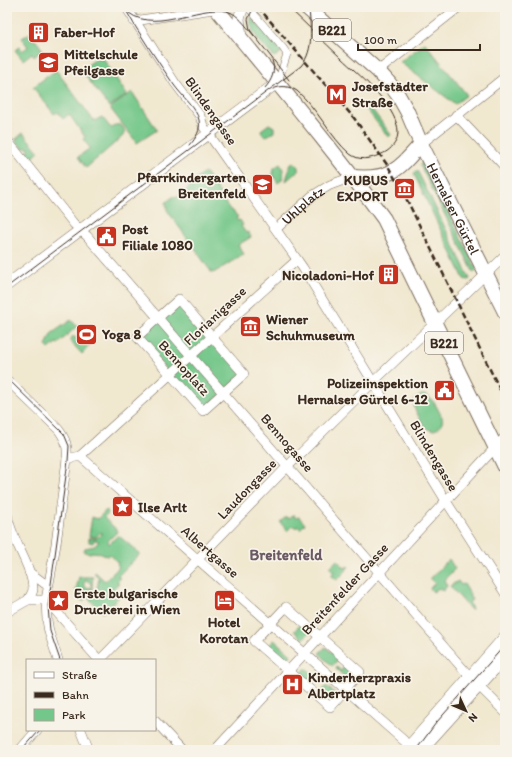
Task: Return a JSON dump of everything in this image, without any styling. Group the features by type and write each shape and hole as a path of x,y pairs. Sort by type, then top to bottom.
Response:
{"main road":[{"name":"B221","path":"218,7 384,219 505,467"},
{"name":"B221","path":"306,7 378,71 389,83 407,111 421,144"},
{"path":"352,177 369,178 383,176 394,171 404,163 421,144"},
{"name":"Hernalser Gürtel","path":"421,144 505,312"},
{"path":"413,749 474,681 505,638"},
{"path":"474,681 505,656"}],"street":[{"name":"Blindengasse","path":"126,7 175,83 200,116 203,126 276,229"},
{"path":"134,21 218,7"},
{"path":"241,38 239,18 243,7"},
{"path":"7,285 278,82 287,54 248,7"},
{"path":"378,71 459,7"},
{"path":"421,144 505,77"},
{"path":"456,115 505,167"},
{"name":"Bennogasse","path":"7,140 74,224 90,238 474,681 505,712"},
{"name":"Uhlplatz","path":"317,291 276,229 312,196 330,185 352,177"},
{"path":"434,323 505,256"},
{"name":"Florianigasse","path":"80,456 297,260"},
{"name":"Blindengasse","path":"317,291 446,501 505,593"},
{"name":"Bennoplatz","path":"179,299 213,337 244,374 203,411 136,336 179,299"},
{"name":"Laudongasse","path":"101,659 288,466 434,323"},
{"path":"7,380 63,435 67,447 67,459 56,544 46,600 48,628 58,659"},
{"path":"496,448 505,437"},
{"name":"Breitenfelder Gasse","path":"215,750 496,448"},
{"path":"67,459 80,456"},
{"name":"Albertgasse","path":"80,456 413,749"},
{"path":"7,514 10,540 29,572 33,589 32,595 28,600 7,612"},
{"path":"29,572 48,586"},
{"path":"28,600 46,600 99,659"},
{"path":"286,606 360,672 330,707 254,641 270,624 286,606"},
{"path":"156,722 182,750"},
{"path":"20,750 37,731"},
{"path":"81,731 89,750"}],"green space":[{"path":"251,17 282,52 274,57 254,33"},
{"path":"30,33 43,50 34,57 32,53 23,60 15,50 19,47 22,51 28,47 22,38"},
{"path":"425,43 467,95 455,104 401,63 401,61"},
{"path":"101,55 127,95 109,107 81,70"},
{"path":"56,70 94,121 102,117 110,127 112,128 119,125 122,126 125,131 123,136 86,168 78,157 90,148 83,139 85,137 69,114 63,119 58,112 54,114 33,87"},
{"path":"132,92 157,130 137,143 110,108"},
{"path":"368,104 391,135 388,137 365,107"},
{"path":"269,124 274,127 274,132 265,137 261,130"},
{"path":"23,133 39,152 31,159 26,153 29,152 29,148 22,148 15,140"},
{"path":"423,161 477,270 474,273 420,165"},
{"path":"294,162 299,167 297,168 299,170 286,181 289,166"},
{"path":"280,164 284,174 278,183 273,175 274,168"},
{"path":"417,170 470,279 468,280 464,279 414,174"},
{"path":"205,172 212,182 214,181 217,185 215,186 221,195 220,196 231,211 232,210 238,217 236,218 238,221 240,220 243,225 241,226 251,237 238,245 244,254 212,273 167,210 165,203 174,196 176,198"},
{"path":"179,299 244,374 203,411 137,337"},
{"path":"71,320 77,326 58,344 56,343 49,349 46,346 51,334"},
{"path":"79,334 90,345 82,354 69,340 73,336 75,338"},
{"path":"421,395 425,395 431,399 442,417 442,423 435,430 426,427 414,407 415,399"},
{"path":"106,510 109,513 104,518 118,531 108,541 109,544 118,535 140,554 118,576 120,578 117,582 119,583 113,589 119,597 103,613 88,597 82,601 76,590 79,577 93,577 93,586 91,586 91,583 86,580 84,582 84,587 93,588 92,592 96,593 98,590 99,578 95,572 105,581 119,567 117,564 118,563 110,554 108,556 102,555 102,553 84,552 85,548 95,546 99,541 94,540 93,543 89,542 89,538 97,538 102,533 101,532 96,537 89,536 92,517 98,519"},
{"path":"292,515 295,515 295,518 299,517 305,524 300,529 293,525 287,531 280,522 286,517 289,519"},
{"path":"449,559 455,569 444,580 447,586 443,591 439,588 433,592 430,588 435,583 430,579"},
{"path":"337,560 345,568 348,566 349,567 337,580 331,575 334,572 330,567"},
{"path":"458,581 461,585 464,584 470,594 469,595 472,600 469,602 472,609 471,610 450,586"},
{"path":"301,624 310,632 303,639 294,631"},
{"path":"274,640 291,655 285,663 268,647"},
{"path":"325,647 340,658 332,666 319,653"},
{"path":"343,661 356,672 348,680 336,669 337,667 341,671 345,666 341,662"},
{"path":"305,669 316,677 309,685 299,675"},
{"path":"326,686 336,694 330,702 319,693"}],"tram line":[{"path":"124,7 161,66 198,116 199,130 190,145"},
{"path":"254,7 248,19 250,30 289,80"},
{"path":"273,89 285,87 297,91 311,106 343,147 357,158 364,159 388,151 394,144 398,135 397,125 393,116 381,97 288,7"},
{"path":"7,287 301,66 308,52 311,38 309,7"},
{"path":"129,13 140,19 153,20 221,10 235,15 255,37"},
{"path":"265,88 273,75 274,68 272,60"},
{"path":"7,378 64,434 69,446 48,606 50,631 60,659"},
{"path":"416,750 436,723 505,645"},
{"path":"22,750 39,731"}],"railway":[{"path":"258,7 354,118 388,166 408,202 505,400"}],"place":[{"name":"Faber-Hof","path":"39,32"},
{"name":"Mittelschule Pfeilgasse","path":"49,62"},
{"name":"Josefstädter Straße","path":"336,94"},
{"name":"Pfarrkindergarten Breitenfeld","path":"262,185"},
{"name":"KUBUS EXPORT","path":"404,188"},
{"name":"Post Filiale 1080","path":"106,237"},
{"name":"Nicoladoni-Hof","path":"389,275"},
{"name":"Wiener Schuhmuseum","path":"250,327"},
{"name":"Yoga 8","path":"87,334"},
{"name":"Polizeiinspektion Hernalser Gürtel 6-12","path":"444,391"},
{"name":"Ilse Arlt","path":"123,507"},
{"name":"Hotel Korotan","path":"224,600"},
{"name":"Erste bulgarische Druckerei in Wien","path":"58,601"},
{"name":"Kinderherzpraxis Albertplatz","path":"293,685"}],"district":[{"name":"Breitenfeld","path":"286,555"}]}
